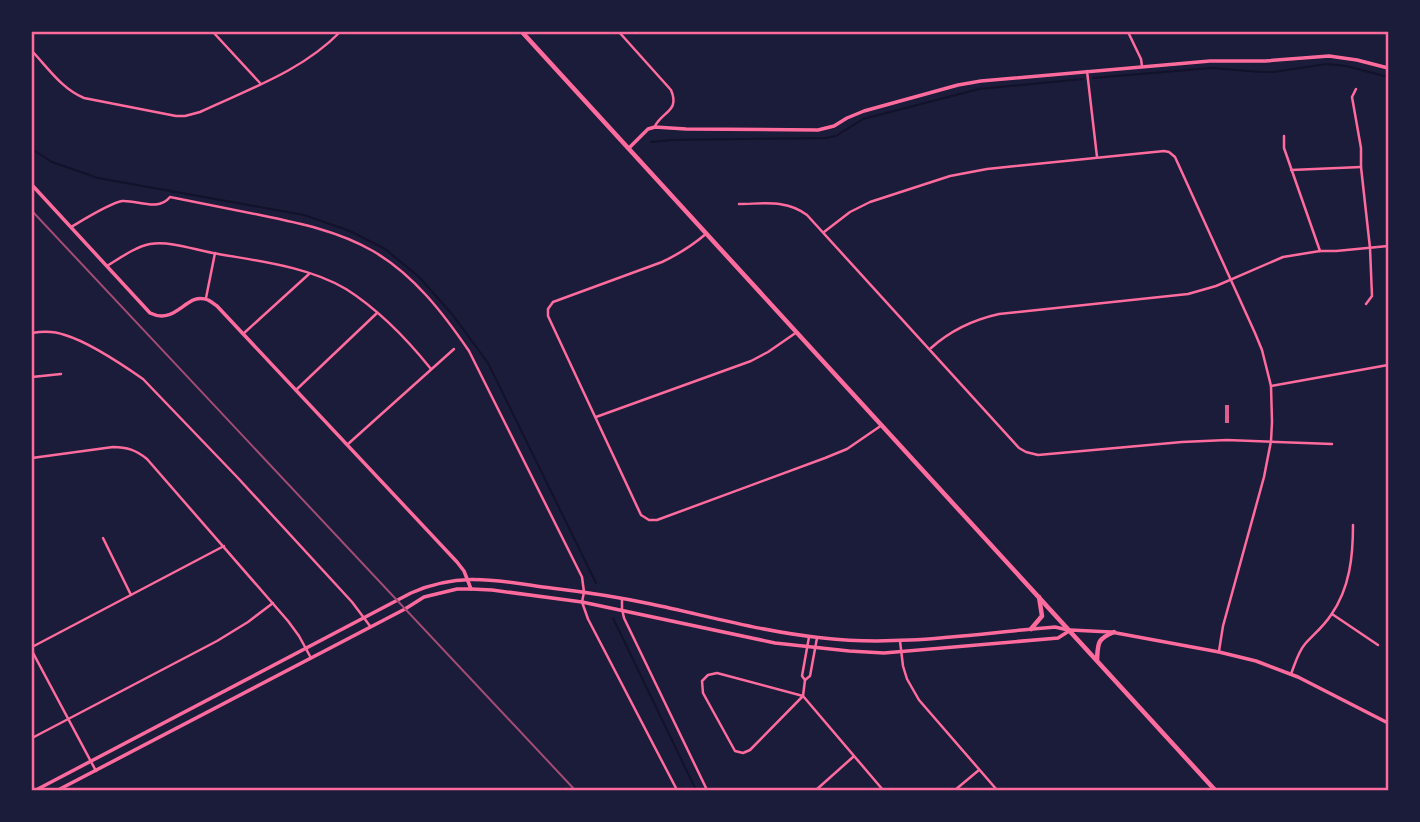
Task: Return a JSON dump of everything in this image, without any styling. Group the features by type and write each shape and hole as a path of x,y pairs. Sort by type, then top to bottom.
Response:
{"main road":[{"path":"522,32 1215,790"},
{"path":"629,148 648,129 655,127 818,130 834,126 864,111 958,85 1008,78 1210,61 1265,61 1329,56 1388,68"},
{"path":"32,185 150,313 162,317 170,315 191,301 206,299 217,306 457,562 471,589"},
{"path":"36,790 425,587 467,579 584,592 783,634 817,638 900,641 1055,627 1070,631 1114,632 1256,661 1291,674 1388,723"},
{"path":"58,790 424,597 457,589 492,590 582,602 775,643 884,653 1058,638 1070,631"},
{"path":"1031,629 1042,616 1038,596"},
{"path":"1097,661 1099,640 1114,632"}],"street":[{"path":"213,32 261,83"},
{"path":"32,51 63,85 76,95 185,116 201,112 276,77 301,63 340,32"},
{"path":"619,32 673,94 672,108 655,127"},
{"path":"1128,32 1142,66"},
{"path":"1087,71 1097,157"},
{"path":"1356,89 1352,97 1361,148 1370,248 1372,296 1366,304"},
{"path":"1284,136 1284,148 1320,251"},
{"path":"824,232 840,218 862,205 931,181 987,169 1164,151 1175,157 1259,341 1271,386 1271,441 1264,478 1223,626 1219,652"},
{"path":"1291,170 1361,167"},
{"path":"71,227 121,201 159,205 166,203 170,197 334,232 373,251 406,276 448,320 469,351 582,577 582,602 588,619 677,790"},
{"path":"739,204 780,203 793,206 807,215 1019,448 1032,454 1227,440 1332,444"},
{"path":"707,233 669,259 552,302 548,309 548,316 638,510 645,518 653,520 847,449 882,425"},
{"path":"107,265 140,247 169,244 309,274 344,288 356,296 396,329 431,369"},
{"path":"930,349 958,328 999,314 1174,296 1208,289 1283,257 1320,251 1388,246"},
{"path":"206,299 215,253"},
{"path":"243,334 309,274"},
{"path":"296,390 377,313"},
{"path":"32,333 54,332 74,338 143,379 352,602 370,626"},
{"path":"596,417 751,361 797,332"},
{"path":"348,444 454,349"},
{"path":"1271,386 1388,365"},
{"path":"32,377 61,374"},
{"path":"32,458 124,447 147,459 273,603 294,629 311,658"},
{"path":"1291,674 1301,649 1332,614 1338,603 1352,559 1353,525"},
{"path":"103,538 131,595"},
{"path":"96,771 32,649 223,546"},
{"path":"622,599 624,618 707,790"},
{"path":"32,738 233,632 273,603"},
{"path":"1332,614 1378,645"},
{"path":"810,637 802,676 803,696 750,750 743,753 735,751 703,693 702,681 708,675 717,673 803,696 883,790"},
{"path":"804,680 810,676 817,638"},
{"path":"900,641 907,678 919,700 997,790"},
{"path":"816,790 853,757"},
{"path":"955,790 979,769"}],"building":[{"path":"1225,405 1229,405 1229,423 1225,423"}],"waterway":[{"path":"1093,78 1211,68 1273,72 1327,64 1388,77"},
{"path":"651,142 825,138 836,136 863,119 979,89 1083,79"},
{"path":"32,149 52,162 98,178 304,215 350,231 385,249 419,277 452,314 488,363 596,583"},
{"path":"613,618 696,790"}],"railway":[{"path":"32,211 575,790"}]}
